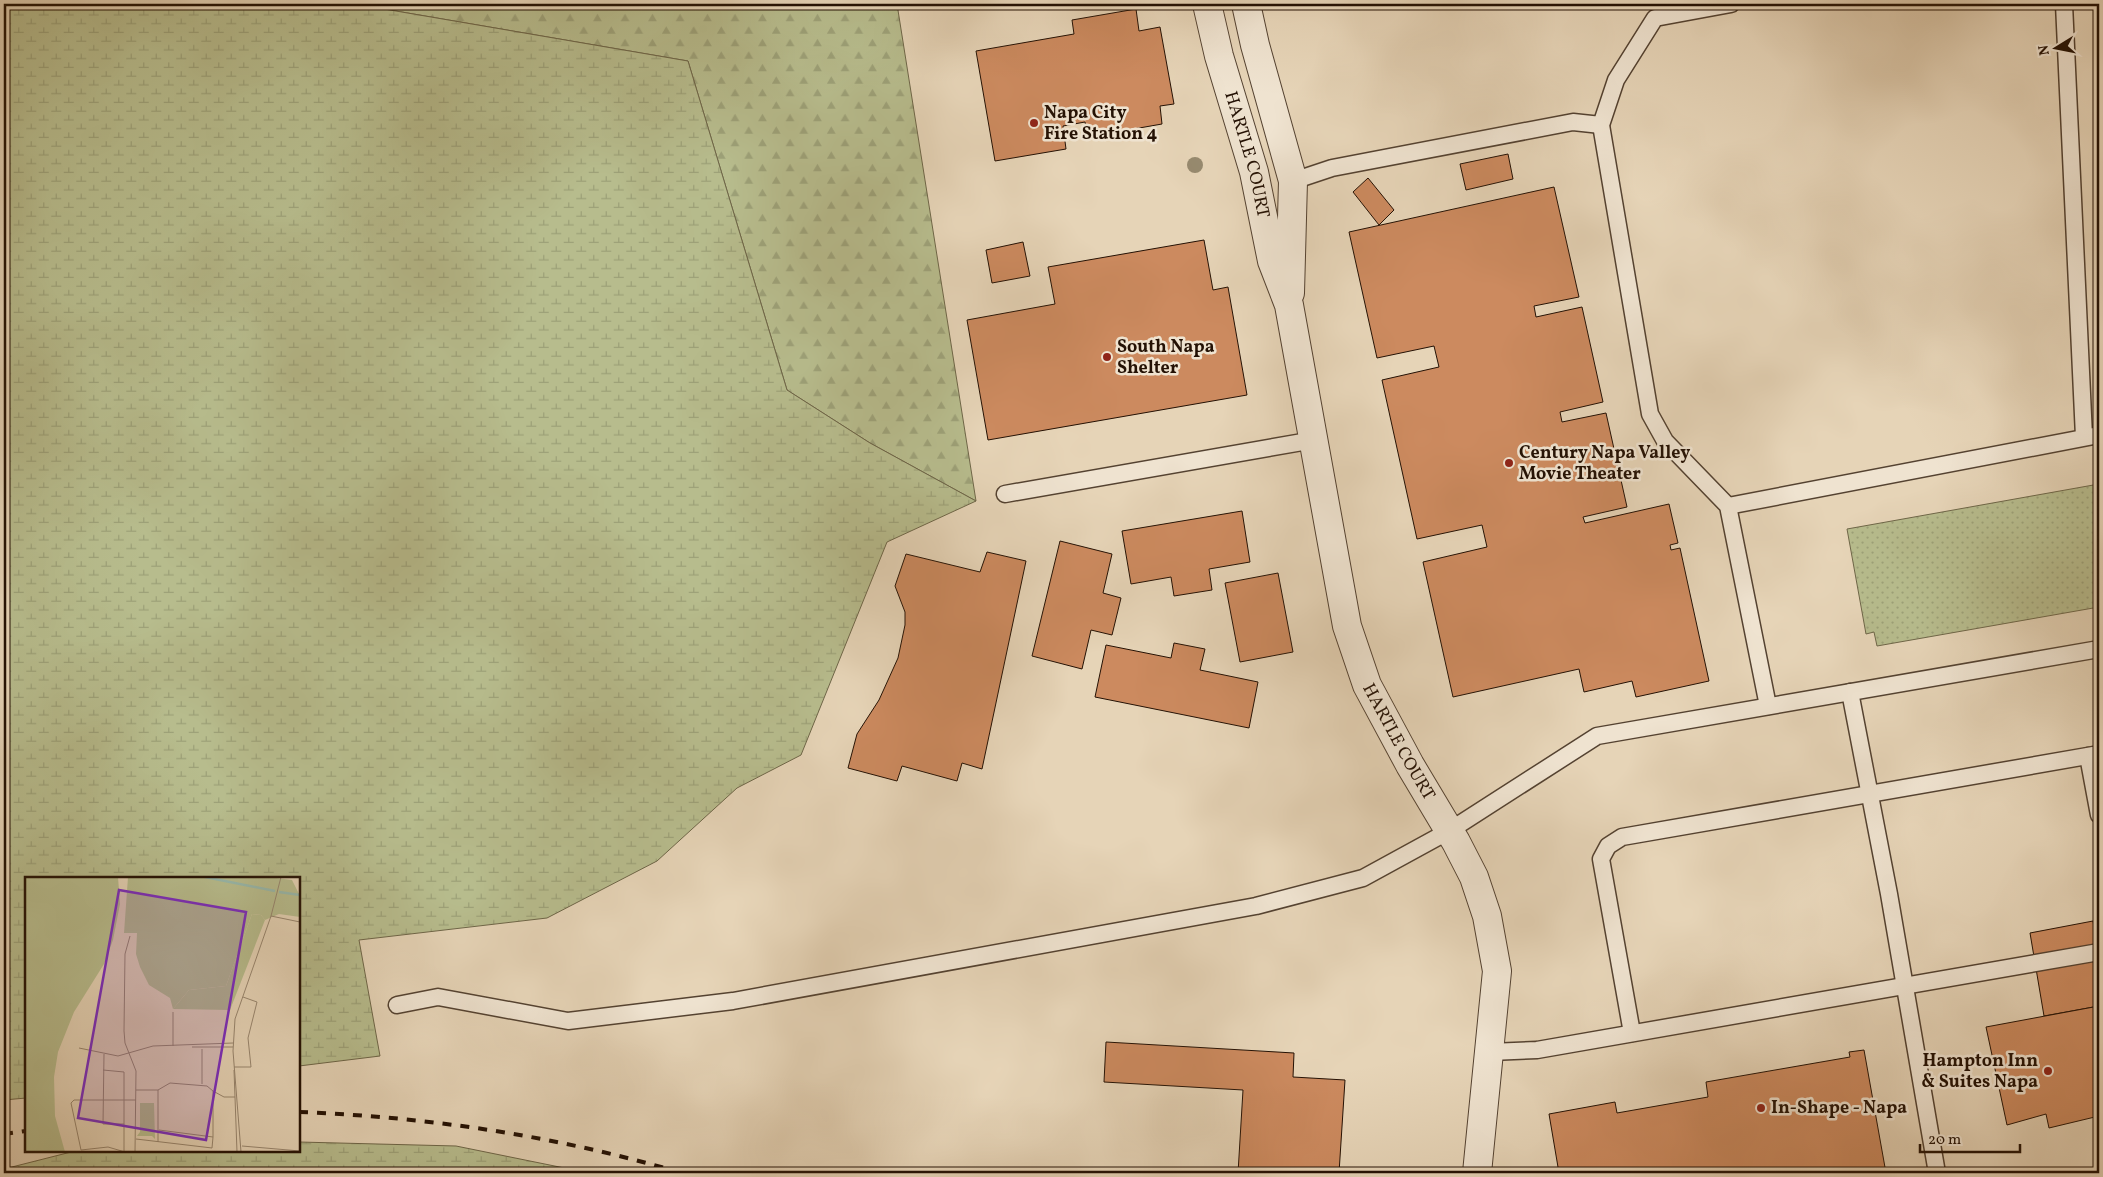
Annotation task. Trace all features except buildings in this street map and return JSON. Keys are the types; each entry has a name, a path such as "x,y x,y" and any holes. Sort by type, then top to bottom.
{"street":[{"name":"HARTLE COURT","path":"1207,4 1219,56 1254,172 1272,261 1289,305 1347,626 1367,685 1474,877 1487,916 1497,971 1477,1173"},
{"name":"HARTLE COURT","path":"1246,4 1255,45 1294,181 1289,305"}],"lane":[{"path":"1731,4 1659,11 1616,80 1601,124 1650,414 1665,441 1728,506 1768,706"},
{"path":"1728,506 2092,436 2064,4"},
{"path":"1294,181 1332,168 1573,122 1601,124"},
{"path":"1005,494 1314,440"},
{"path":"397,1005 438,997 568,1021 733,1001 1256,906 1363,878 1449,831 1597,736 2099,649"},
{"path":"1850,692 1870,795 1936,1173"},
{"path":"1632,1033 1602,859 1608,846 1622,837 2094,755 2099,815"},
{"path":"1490,1052 1537,1050 2099,952"}],"green space":[{"path":"4,4 355,4 688,61 787,390 870,443 976,501 887,542 801,755 737,788 657,861 547,918 359,940 380,1056 300,1066 300,877 25,877 25,1098 4,1100"},
{"path":"355,4 897,4 976,501 870,443 787,390 688,61"},
{"path":"2099,484 2099,607 1877,646 1874,632 1866,634 1847,529"},
{"path":"300,1142 456,1146 589,1173 4,1173 4,1169 71,1152 300,1152"}],"railway":[{"path":"300,1112 396,1118 492,1130 588,1149 682,1173"},
{"path":"4,1134 25,1131"}],"place":[{"name":"Napa City Fire Station 4","path":"1034,123"},
{"name":"South Napa Shelter","path":"1107,357"},
{"name":"Century Napa Valley Movie Theater","path":"1509,463"},
{"name":"Hampton Inn & Suites Napa","path":"2048,1071"},
{"name":"In-Shape - Napa","path":"1761,1108"}]}
